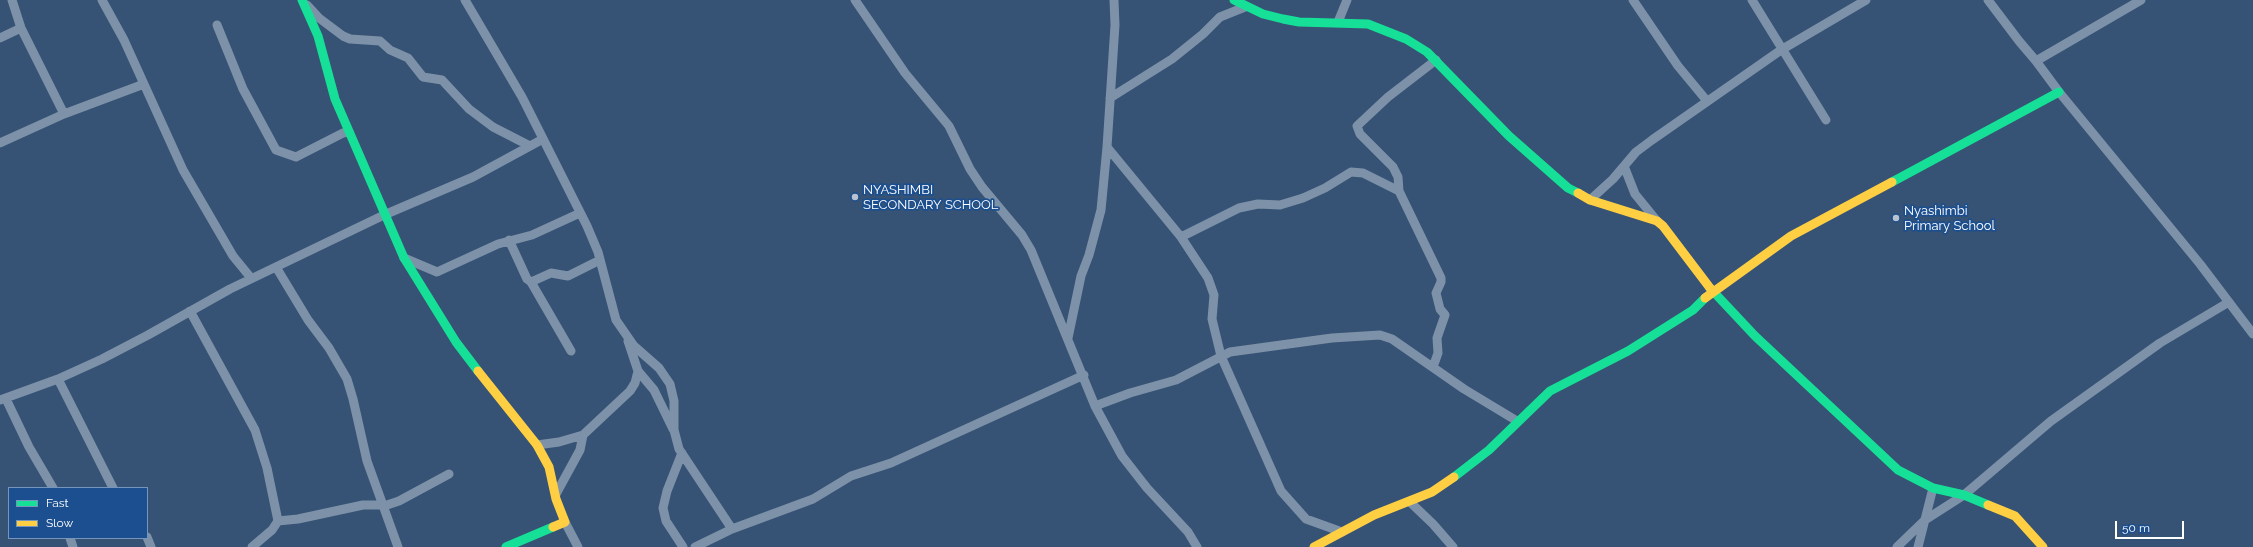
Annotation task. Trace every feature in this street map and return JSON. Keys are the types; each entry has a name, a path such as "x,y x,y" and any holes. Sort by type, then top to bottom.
{"street":[{"path":"12,0 21,28 64,114"},
{"path":"102,0 144,84 183,170 233,256 252,278"},
{"path":"302,0 318,36 335,99 384,215 404,258 456,342 498,398 537,445 547,461 556,499 565,522 578,547"},
{"path":"302,0 319,18 344,36 350,39 380,41 390,50 408,58 423,77 442,80 469,109 493,127 530,146"},
{"path":"465,0 522,97 580,213 594,242 600,260 612,310 626,336 638,371 654,390 674,430"},
{"path":"855,0 905,73 949,126 970,169 982,187 1025,240 1031,250 1096,406 1132,471 1188,532 1197,547"},
{"path":"1068,338 1081,276 1097,230 1108,147 1115,25 1114,0"},
{"path":"1234,0 1245,7 1263,14 1299,22 1368,24 1406,39 1436,60 1459,87 1490,115 1530,156 1568,188 1590,200 1657,221"},
{"path":"1633,0 1678,66 1707,101"},
{"path":"1752,0 1781,50 1826,120"},
{"path":"1590,200 1613,179 1636,152 1781,50 1866,0"},
{"path":"1988,0 2018,42 2036,61 2059,92 2229,302 2253,334"},
{"path":"2036,61 2141,0"},
{"path":"1338,22 1342,3"},
{"path":"1110,98 1172,59 1203,34 1220,17 1245,7"},
{"path":"217,25 243,89 276,150 296,157 336,136 349,132"},
{"path":"0,38 21,28"},
{"path":"1433,367 1438,353 1436,338 1445,316 1440,309 1436,293 1441,282 1440,278 1399,191 1398,177 1393,166 1360,134 1357,126 1388,97 1436,60"},
{"path":"0,143 64,114 144,84"},
{"path":"1314,547 1398,504 1410,502 1432,492 1468,468 1550,391 1628,351 1692,310 1712,291 1791,236 2059,92"},
{"path":"52,487 3,400 58,379 143,338 252,278 384,215 473,177 543,139"},
{"path":"1108,147 1181,237 1208,278 1213,291 1214,298 1212,319 1221,356 1281,491 1306,519 1342,532"},
{"path":"1624,166 1635,194 1657,221 1663,226 1712,291 1755,336 1880,455 1898,470 1933,488 1964,495 2015,516 2043,547"},
{"path":"1181,237 1239,208 1258,204 1280,205 1303,198 1325,188 1351,172 1362,173 1399,191"},
{"path":"404,258 437,272 509,240 532,235 580,213"},
{"path":"509,240 528,279 571,351"},
{"path":"531,282 551,273 568,276 600,260"},
{"path":"276,267 308,320 329,348 347,379 367,461 398,547"},
{"path":"1897,547 1925,520 1964,495 2051,421 2160,343 2229,302"},
{"path":"190,311 255,430 267,468 278,521 272,530 252,547"},
{"path":"1096,406 1130,392 1176,380 1221,356 1244,349 1332,338 1380,335 1392,339 1517,422"},
{"path":"626,336 634,346 659,368 670,384 674,401 675,439 682,453 732,529"},
{"path":"537,445 559,442 583,435 630,391 635,382 638,371"},
{"path":"695,547 732,529 813,499 851,476 891,463 1084,375"},
{"path":"58,379 112,487"},
{"path":"556,494 580,450 583,435"},
{"path":"682,453 667,491 663,508 666,521 683,547"},
{"path":"278,521 298,520 363,505 384,506 399,501 449,474"},
{"path":"1918,547 1933,488"},
{"path":"1410,502 1428,518 1453,547"},
{"path":"506,547 565,522"}],"traffic: fast":[{"path":"302,0 318,36 335,99 404,258 456,342 478,371"},
{"path":"1234,0 1263,14 1283,19 1299,22 1368,24 1406,39 1427,52 1509,136 1568,188 1578,193"},
{"path":"1892,182 2059,92"},
{"path":"1710,288 1755,336 1898,470 1933,488 1964,495 1988,505"},
{"path":"1454,477 1489,450 1550,391 1628,351 1693,310 1705,298"},
{"path":"506,547 553,527"}],"traffic: slow":[{"path":"1705,298 1791,236 1892,182"},
{"path":"1578,193 1590,200 1657,221 1663,226 1710,288"},
{"path":"478,371 537,445 549,467 556,499 565,522 553,527"},
{"path":"1314,547 1374,515 1432,492 1454,477"},
{"path":"1988,505 2015,516 2043,547"}],"place":[{"name":"NYASHIMBI SECONDARY SCHOOL","path":"855,197"},
{"name":"Nyashimbi Primary School","path":"1896,218"}]}
